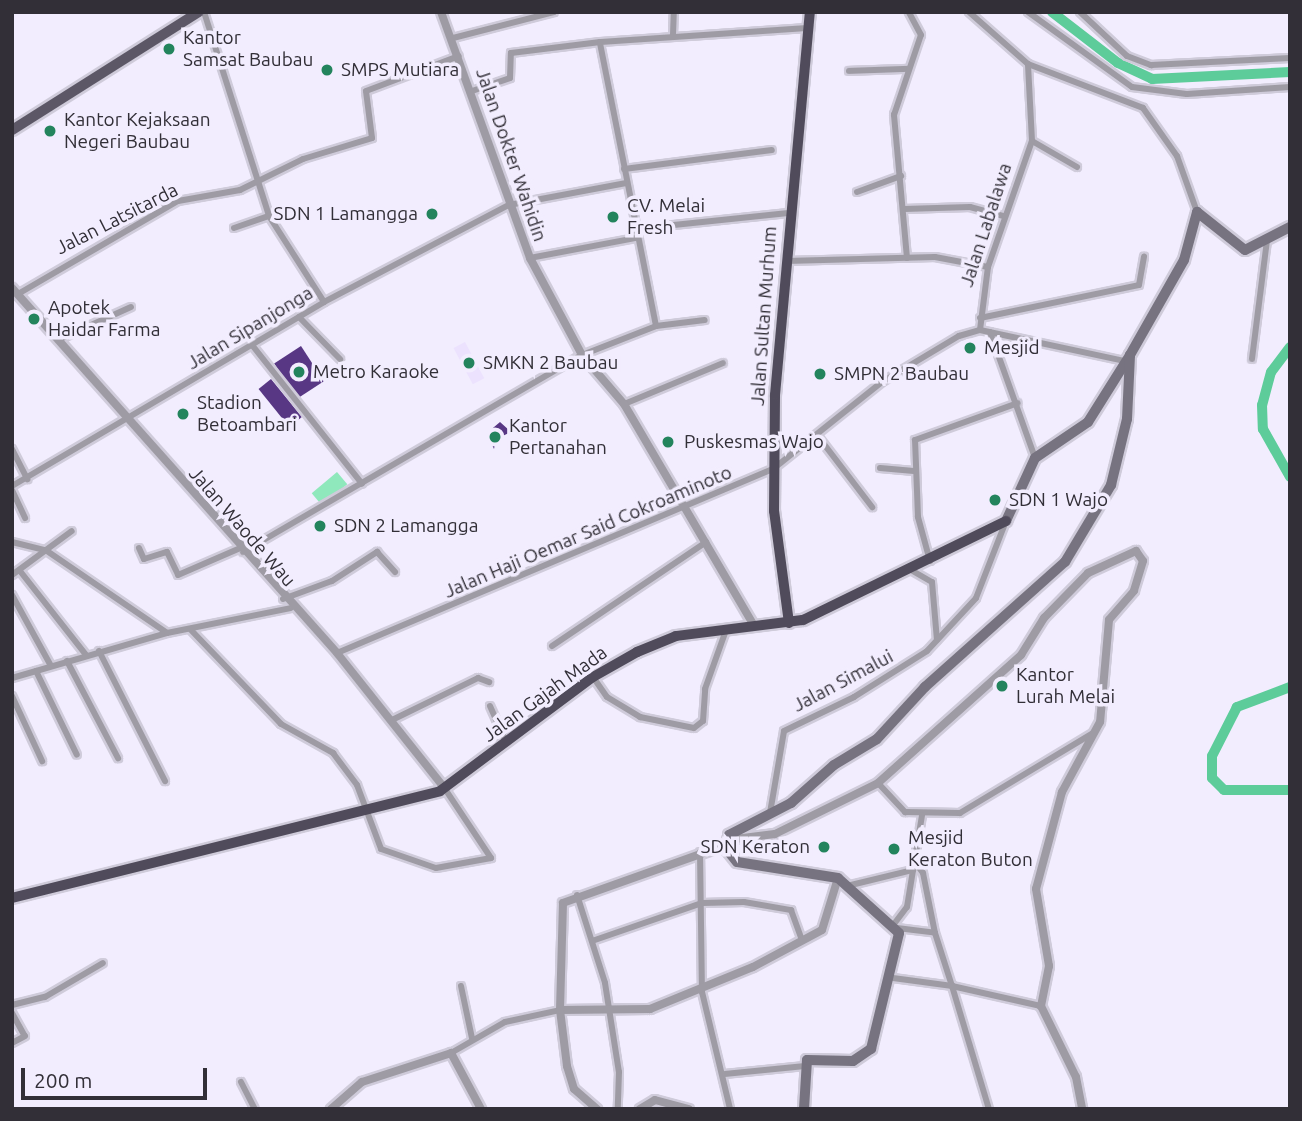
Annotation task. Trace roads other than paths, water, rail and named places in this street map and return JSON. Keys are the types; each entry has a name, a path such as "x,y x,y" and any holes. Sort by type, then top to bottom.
{"highway":[{"name":"Jalan Sultan Murhum","path":"789,623 773,470 784,261 810,12"},
{"name":"Jalan Gajah Mada","path":"12,898 367,814 446,789 593,677 660,641 727,629 789,623 911,570 1006,522"}],"main road":[{"path":"12,130 190,12"},
{"path":"12,125 202,12"},
{"path":"1006,522 1035,458 1088,422 1128,360 1184,260 1197,212 1240,248 1267,241 1290,228"},
{"path":"804,1109 805,1066 814,1058 865,1057 893,978 895,926 852,886 838,878 737,862 727,842 737,827 770,813 877,739 919,693 1065,562 1111,485 1127,419 1128,360"}],"street":[{"path":"202,12 269,216 324,302"},
{"name":"Jalan Dokter Wahidin","path":"441,12 453,38 509,205 530,258 582,355 624,404 754,626"},
{"path":"453,38 554,12"},
{"path":"673,35 674,12"},
{"path":"907,258 894,115 907,69 921,35 909,12"},
{"path":"969,12 1028,64 1143,108 1177,156 1197,212"},
{"path":"1028,12 1132,87 1187,94 1290,87"},
{"path":"1080,12 1127,56 1151,65 1290,58"},
{"path":"471,91 509,79 509,54 600,41 808,28"},
{"path":"600,41 636,238 656,326"},
{"name":"Jalan Latsitarda","path":"15,295 178,201 257,184 303,159 372,138 366,92 459,56"},
{"name":"Jalan Labalawa","path":"981,330 980,318 988,267 1032,141 1028,64"},
{"path":"849,71 907,69"},
{"path":"1032,141 1077,167"},
{"path":"624,169 772,150"},
{"path":"857,191 901,176"},
{"name":"Jalan Sipanjonga","path":"12,488 324,302 509,205 626,183"},
{"path":"904,209 970,207 1004,216"},
{"path":"664,226 788,213"},
{"path":"234,228 269,216"},
{"path":"530,258 636,238"},
{"path":"1252,359 1267,241"},
{"path":"980,318 1139,285 1144,256"},
{"path":"784,261 907,258 988,267"},
{"name":"Jalan Waode Wau","path":"15,295 129,420 291,608 337,653 446,789"},
{"path":"58,340 131,307"},
{"path":"299,317 340,359"},
{"path":"139,548 144,559 167,552 178,576 242,550 362,484 582,355 656,326 705,320"},
{"path":"981,330 1128,360"},
{"name":"Jalan Haji Oemar Said Cokroaminoto","path":"337,653 686,509 773,470 937,346 981,330"},
{"path":"990,332 1018,404 1035,458"},
{"path":"252,345 362,484"},
{"path":"624,404 723,363"},
{"path":"930,561 914,471 918,437 1018,404"},
{"path":"817,436 872,507"},
{"path":"12,449 27,479"},
{"path":"880,468 914,471"},
{"path":"12,488 25,518"},
{"name":"Jalan Simalui","path":"770,813 784,731 854,698 937,640 976,598 1006,522"},
{"path":"12,575 72,531"},
{"path":"552,646 706,541"},
{"path":"12,542 47,551 167,633"},
{"path":"597,1109 572,1086 560,1010 562,906 577,895 727,842 775,834 878,783 1021,655 1044,618 1088,573 1136,551 1143,561 1134,592 1111,612 1097,731 1062,792 1037,887 1049,966 1041,1006 1076,1077 1082,1109"},
{"path":"283,599 332,581 377,552 396,572"},
{"path":"911,570 932,582 937,640"},
{"path":"20,571 87,656"},
{"path":"12,595 51,666"},
{"path":"12,678 167,633 291,608"},
{"path":"593,677 607,697 640,717 694,728 705,714 705,689 727,629"},
{"path":"191,630 281,724 327,747 360,792 382,849 417,866 459,868 491,858 446,789"},
{"path":"99,651 165,781"},
{"path":"67,661 118,758"},
{"path":"36,671 77,755"},
{"path":"392,720 478,678 489,682"},
{"path":"12,696 42,761"},
{"path":"490,706 506,742"},
{"path":"878,783 898,807 922,815 960,813 1097,731"},
{"path":"922,815 907,906 895,926 935,933"},
{"path":"700,852 702,992 725,1074 730,1109"},
{"path":"914,861 923,873 935,933 989,1109"},
{"path":"852,886 913,870"},
{"path":"331,1109 362,1082 451,1053 472,1038 517,1017 560,1010 650,1009 702,992 802,941 825,926 838,878"},
{"path":"577,895 592,941 608,1011 619,1072 618,1109"},
{"path":"592,941 702,903 789,909 802,941"},
{"path":"12,1005 46,997 103,963"},
{"path":"893,978 952,986 1041,1006"},
{"path":"461,986 472,1038"},
{"path":"12,1013 24,1036 12,1043"},
{"path":"451,1053 479,1108"},
{"path":"725,1074 805,1066"},
{"path":"241,1082 255,1109"},
{"path":"640,1109 655,1100 689,1109"}],"waterway":[{"path":"1052,12 1118,63 1152,79 1290,72"},
{"path":"1290,347 1271,372 1262,405 1263,429 1290,477"},
{"path":"1290,687 1237,707 1212,756 1212,778 1224,790 1290,790"}],"place":[{"name":"Kantor Samsat Baubau","path":"169,49"},
{"name":"SMPS Mutiara","path":"327,70"},
{"name":"Kantor Kejaksaan Negeri Baubau","path":"50,131"},
{"name":"SDN 1 Lamangga","path":"432,214"},
{"name":"CV. Melai Fresh","path":"613,217"},
{"name":"Apotek Haidar Farma","path":"34,319"},
{"name":"Mesjid","path":"970,348"},
{"name":"SMKN 2 Baubau","path":"469,363"},
{"name":"Metro Karaoke","path":"299,372"},
{"name":"SMPN 2 Baubau","path":"820,374"},
{"name":"Stadion Betoambari","path":"183,414"},
{"name":"Kantor Pertanahan","path":"495,437"},
{"name":"Puskesmas Wajo","path":"668,442"},
{"name":"SDN 1 Wajo","path":"995,500"},
{"name":"SDN 2 Lamangga","path":"320,526"},
{"name":"Kantor Lurah Melai","path":"1002,686"},
{"name":"SDN Keraton","path":"824,847"},
{"name":"Mesjid Keraton Buton","path":"894,849"}]}
